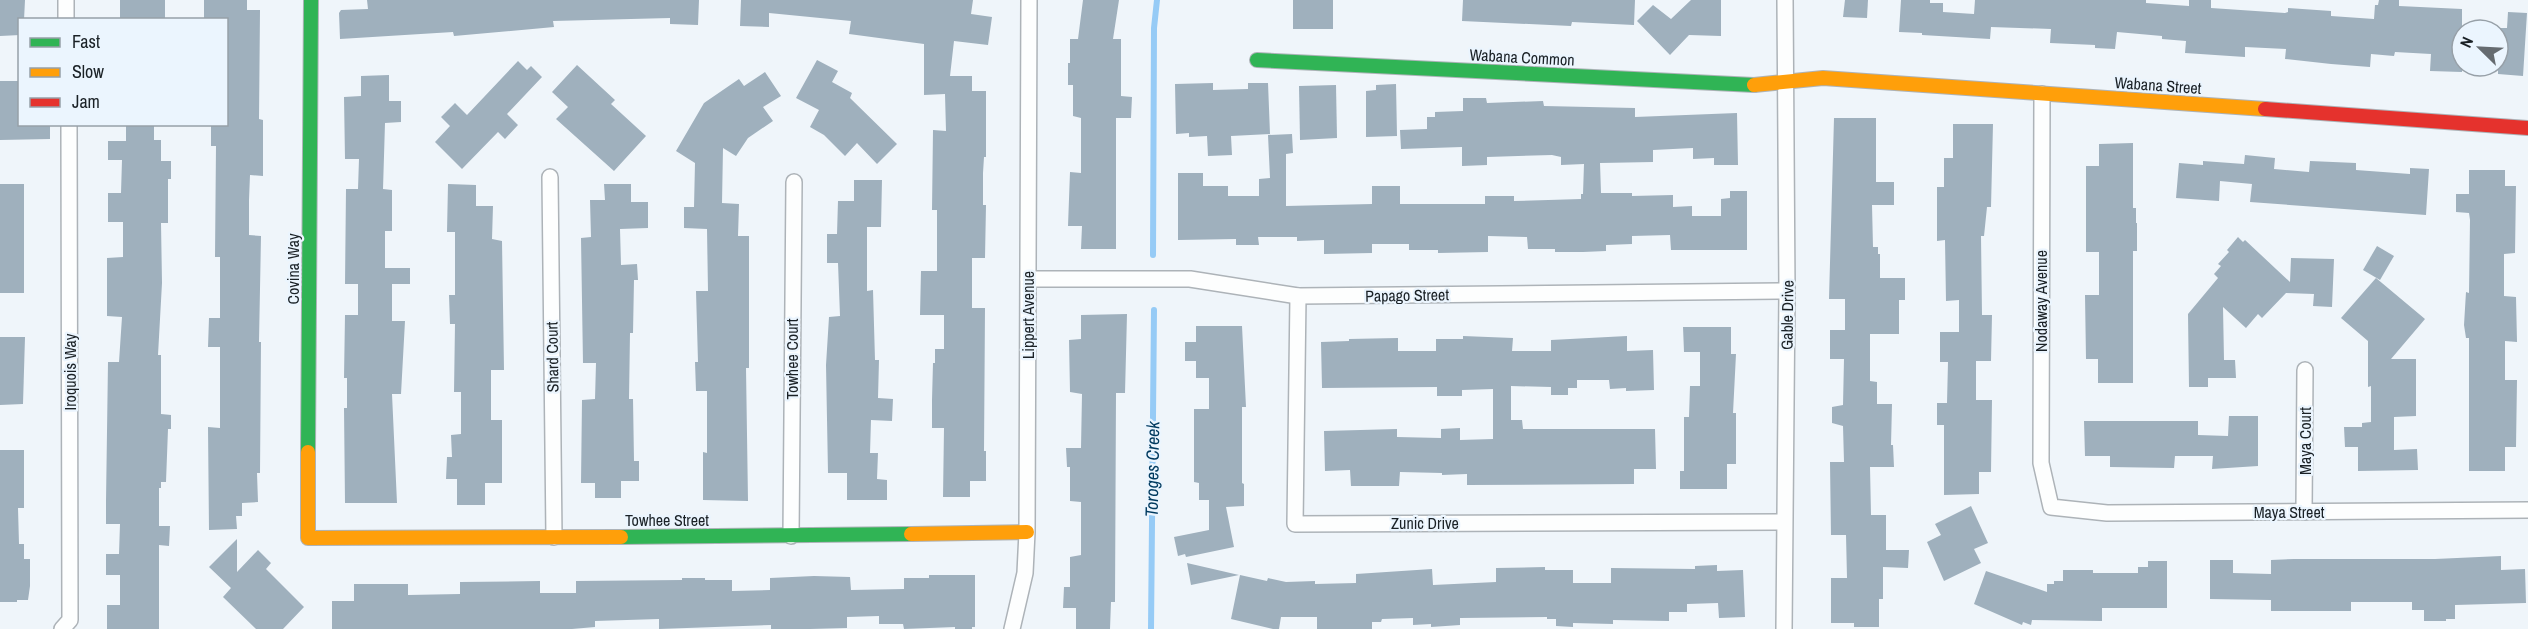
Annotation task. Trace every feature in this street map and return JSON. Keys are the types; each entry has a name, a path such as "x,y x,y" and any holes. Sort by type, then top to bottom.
{"street":[{"path":"66,0 66,18"},
{"name":"Covina Way","path":"308,538 311,0"},
{"name":"Lippert Avenue","path":"1012,629 1025,573 1027,532 1029,0"},
{"name":"Gable Drive","path":"1784,629 1787,291 1785,0"},
{"name":"Wabana Common","path":"1257,60 1752,85 1785,83"},
{"name":"Wabana Street","path":"1785,83 1823,78 2528,128"},
{"name":"Nodaway Avenue","path":"2042,94 2041,463 2051,507"},
{"name":"Iroquois Way","path":"66,624 69,126"},
{"name":"Shard Court","path":"550,177 554,537"},
{"name":"Towhee Court","path":"791,536 794,182"},
{"name":"Papago Street","path":"1028,279 1190,279 1298,296 1787,291"},
{"name":"Zunic Drive","path":"1298,296 1295,524 1784,522"},
{"name":"Maya Court","path":"2304,512 2305,370"},
{"name":"Maya Street","path":"2051,507 2107,513 2528,510"},
{"name":"Towhee Street","path":"308,538 791,536 1027,532"}],"building":[{"path":"0,0 25,0 24,18 18,18 18,35 0,36"},
{"path":"120,0 165,0 165,18 120,18"},
{"path":"204,0 247,0 247,10 260,10 259,119 263,120 263,176 250,175 249,235 261,236 260,473 257,473 258,502 242,503 242,516 236,516 237,529 209,530 208,427 220,428 220,347 208,347 209,318 220,318 220,257 215,257 216,146 211,146 211,126 228,126 228,18 204,18"},
{"path":"367,0 699,0 698,25 670,24 670,18 553,21 554,27 454,36 453,32 340,39 339,13 341,10 368,9"},
{"path":"741,0 973,0 971,14 992,17 988,45 954,41 950,76 972,76 972,91 986,91 986,157 984,157 983,173 983,205 986,205 985,258 972,258 972,308 985,308 984,451 986,451 986,481 970,481 970,497 943,497 944,428 932,428 932,400 935,349 944,349 944,315 920,315 921,271 937,271 937,210 932,210 933,130 946,131 945,94 924,95 924,44 849,34 851,21 769,13 769,27 740,26"},
{"path":"1083,0 1119,0 1113,39 1121,39 1121,96 1132,97 1131,118 1116,118 1116,249 1081,249 1082,226 1068,226 1070,172 1081,173 1081,118 1073,116 1073,85 1068,85 1068,63 1070,63 1070,39 1078,39"},
{"path":"1293,0 1333,0 1333,29 1293,29"},
{"path":"1463,0 1635,0 1634,25 1572,22 1571,26 1462,21"},
{"path":"1691,0 1721,0 1721,36 1689,35 1670,55 1637,21 1653,5 1671,19"},
{"path":"1845,0 1868,0 1867,18 1843,17"},
{"path":"1901,0 1930,0 1930,3 1943,3 1943,12 1974,14 1975,0 2146,0 2146,3 2189,6 2189,0 2211,0 2211,8 2285,13 2288,12 2288,8 2331,11 2331,16 2374,19 2375,5 2378,5 2379,0 2399,0 2399,6 2462,9 2462,18 2450,18 2450,72 2430,71 2431,54 2395,52 2394,56 2371,54 2370,67 2285,59 2286,49 2245,47 2245,57 2185,53 2186,41 2162,39 2162,36 2117,32 2115,49 2095,48 2095,45 2050,43 2051,29 1991,27 1990,39 1899,32"},
{"path":"2508,12 2527,13 2523,76 2510,75 2510,18 2508,18"},
{"path":"817,60 838,71 832,82 852,93 850,98 897,144 877,164 857,143 845,156 824,135 810,127 819,110 796,98"},
{"path":"518,61 527,70 531,66 542,77 507,114 518,125 505,139 498,132 462,169 435,142 450,126 441,117 455,103 467,115"},
{"path":"577,65 615,100 611,104 646,136 614,171 556,119 568,107 552,92"},
{"path":"765,72 781,96 763,107 773,121 748,138 736,156 723,148 722,203 739,204 738,236 749,236 749,368 746,368 748,501 703,500 703,452 707,453 707,391 696,391 695,362 698,362 696,291 708,291 707,229 684,228 684,207 694,207 695,163 676,151 704,103 739,79 744,86"},
{"path":"389,75 389,101 401,101 401,122 385,123 383,189 392,190 392,231 385,231 385,268 410,268 410,284 392,284 392,321 405,321 401,394 392,394 397,503 345,503 344,408 347,408 347,378 344,378 345,315 358,315 358,284 345,284 346,189 358,189 359,159 345,159 344,97 361,96 361,76"},
{"path":"0,81 18,81 18,126 50,126 50,139 0,140"},
{"path":"1213,83 1213,90 1248,89 1248,83 1268,83 1270,134 1231,136 1232,155 1208,156 1207,136 1189,137 1189,133 1176,134 1175,84"},
{"path":"1396,84 1397,136 1366,137 1366,91 1376,90 1376,85"},
{"path":"1336,85 1337,138 1300,140 1299,86"},
{"path":"1463,98 1486,98 1487,103 1543,101 1544,106 1635,108 1635,117 1737,113 1738,165 1714,165 1714,158 1693,159 1693,148 1653,150 1653,162 1600,163 1601,193 1632,193 1632,196 1673,195 1673,207 1692,206 1692,216 1721,216 1721,199 1730,198 1730,191 1747,191 1747,250 1671,250 1670,235 1632,236 1632,244 1606,245 1606,251 1583,252 1528,249 1527,237 1488,236 1488,252 1438,253 1438,250 1409,250 1409,244 1372,244 1372,253 1324,254 1324,240 1297,241 1297,237 1258,237 1259,245 1236,245 1236,239 1178,240 1178,173 1203,173 1203,186 1228,186 1228,196 1259,196 1259,179 1270,178 1268,135 1292,134 1293,153 1286,154 1286,206 1372,204 1372,186 1400,186 1400,204 1485,204 1485,196 1514,196 1514,201 1581,199 1584,164 1561,165 1561,157 1552,155 1487,157 1487,165 1462,166 1462,147 1401,149 1400,130 1427,129 1427,117 1435,117 1435,112 1463,111"},
{"path":"1834,118 1876,118 1876,182 1894,182 1894,205 1872,205 1873,247 1878,247 1878,254 1880,254 1880,278 1905,278 1905,300 1899,300 1899,334 1870,334 1870,381 1877,382 1877,404 1892,404 1891,445 1893,445 1894,467 1870,467 1871,515 1886,515 1886,550 1909,550 1908,568 1883,567 1883,599 1879,599 1879,627 1854,627 1854,623 1831,623 1831,578 1847,578 1846,535 1831,535 1830,462 1844,462 1843,426 1832,423 1832,407 1843,405 1844,359 1830,359 1830,330 1845,330 1845,299 1829,299"},
{"path":"1953,124 1993,124 1991,207 1987,207 1984,236 1981,236 1982,315 1992,315 1991,361 1976,361 1976,400 1992,400 1991,472 1979,472 1979,494 1944,495 1944,425 1937,425 1937,403 1947,403 1948,362 1940,362 1940,332 1959,332 1959,300 1946,301 1945,240 1937,241 1937,187 1944,187 1944,158 1953,158"},
{"path":"126,126 154,126 154,140 161,140 161,161 171,161 171,179 168,179 168,223 161,223 162,283 158,355 161,355 161,414 171,415 171,429 168,429 166,482 161,482 161,488 159,488 159,526 170,526 169,546 159,545 159,629 107,629 107,605 120,605 120,575 106,575 106,554 119,554 120,524 106,524 106,501 108,362 119,362 122,317 107,316 107,258 123,257 123,222 108,222 108,193 121,193 122,160 108,160 108,141 126,141"},
{"path":"2133,143 2133,208 2136,208 2137,251 2133,251 2133,383 2098,383 2098,359 2086,359 2085,295 2099,295 2099,252 2086,252 2086,166 2099,166 2099,144"},
{"path":"2245,155 2275,158 2274,169 2309,172 2310,161 2356,163 2356,170 2410,174 2410,168 2429,169 2426,215 2250,202 2252,184 2220,181 2219,201 2176,198 2179,163 2203,165 2203,161 2244,164"},
{"path":"2469,170 2505,170 2505,186 2516,186 2515,253 2504,254 2504,296 2516,297 2517,342 2505,341 2505,380 2517,380 2516,447 2505,447 2505,471 2469,471 2469,338 2466,338 2464,325 2466,292 2469,293 2470,220 2469,213 2456,212 2456,194 2469,194"},
{"path":"854,180 882,180 881,227 867,227 867,291 873,290 875,360 879,360 878,398 893,399 892,421 871,420 870,453 878,453 877,479 887,480 887,500 847,500 847,473 828,473 826,365 829,317 840,316 838,263 827,263 827,234 837,234 838,201 854,201"},
{"path":"0,184 24,184 24,293 0,293"},
{"path":"448,184 476,185 476,206 493,206 492,239 502,241 504,370 491,370 491,420 502,420 502,483 485,483 485,505 457,505 457,479 446,479 447,457 452,457 451,435 461,434 461,392 454,392 455,324 450,324 449,295 455,295 455,232 447,232"},
{"path":"604,184 631,184 631,202 648,202 648,228 620,229 621,265 637,264 638,280 634,280 633,333 630,333 629,399 633,399 634,461 639,461 639,481 621,481 621,498 595,498 595,483 581,483 582,400 595,399 596,363 583,363 581,238 591,237 590,200 605,200"},
{"path":"2238,237 2243,242 2245,240 2290,282 2291,258 2334,259 2332,307 2313,306 2314,294 2286,293 2262,318 2258,314 2246,328 2223,307 2224,360 2235,360 2236,378 2208,378 2208,387 2189,387 2188,314 2218,278 2214,274 2221,266 2218,264"},
{"path":"2377,246 2394,256 2380,280 2363,270"},
{"path":"2376,278 2425,319 2391,359 2416,359 2416,416 2394,417 2394,450 2417,449 2418,470 2358,471 2358,447 2345,447 2344,427 2362,427 2362,423 2371,422 2371,386 2368,387 2368,341 2341,318"},
{"path":"1127,314 1125,393 1116,393 1115,602 1111,602 1110,629 1076,629 1076,608 1063,608 1064,587 1070,587 1070,557 1081,555 1081,502 1070,501 1070,467 1067,467 1066,448 1081,448 1082,394 1070,392 1069,340 1081,339 1081,315"},
{"path":"1196,326 1242,326 1246,407 1242,407 1244,506 1226,507 1234,547 1186,557 1185,554 1178,556 1174,537 1209,530 1209,500 1199,500 1199,483 1194,482 1194,409 1209,409 1209,378 1196,378 1196,361 1185,361 1185,342 1196,342"},
{"path":"1683,327 1731,327 1731,354 1736,354 1733,413 1736,413 1736,464 1727,464 1727,489 1680,489 1680,471 1684,471 1684,417 1689,417 1690,386 1700,386 1700,352 1684,352"},
{"path":"1463,336 1513,338 1512,351 1551,351 1551,340 1627,336 1627,351 1653,350 1654,390 1610,389 1609,380 1577,380 1577,388 1568,388 1568,395 1551,395 1551,387 1511,386 1511,420 1522,420 1523,429 1655,429 1656,469 1634,469 1634,484 1467,485 1467,474 1400,472 1399,486 1351,486 1350,470 1325,471 1324,431 1397,429 1397,437 1441,438 1441,429 1460,428 1460,440 1493,439 1493,389 1462,390 1462,396 1437,396 1437,387 1322,388 1321,342 1398,338 1398,351 1436,351 1436,339 1463,339"},
{"path":"0,337 25,337 23,404 0,405"},
{"path":"2229,416 2258,416 2258,466 2212,469 2213,456 2175,456 2174,468 2110,467 2110,456 2085,456 2084,421 2198,421 2198,435 2228,436"},
{"path":"0,450 24,450 24,508 18,508 19,544 24,544 24,559 30,559 30,586 28,600 17,600 17,602 0,602"},
{"path":"1971,506 1988,543 1974,549 1981,563 1944,581 1927,542 1941,535 1935,524"},
{"path":"237,539 237,572 258,550 271,563 266,569 304,607 283,629 256,629 223,597 231,588 209,567"},
{"path":"2501,556 2501,570 2525,569 2526,603 2455,605 2455,619 2446,619 2446,621 2424,621 2424,610 2412,610 2412,602 2351,602 2351,611 2271,611 2271,600 2210,599 2210,560 2233,560 2233,573 2271,574 2271,560 2435,559"},
{"path":"2148,561 2167,561 2167,608 2102,608 2102,621 2032,620 2031,625 2023,622 2022,625 1974,604 1986,571 2047,592 2047,584 2063,581 2063,570 2138,573 2138,567 2148,567"},
{"path":"1187,563 1239,575 1191,585"},
{"path":"1717,565 1717,571 1743,570 1745,617 1719,618 1718,603 1687,604 1687,612 1669,612 1669,621 1613,620 1613,624 1573,623 1573,627 1556,626 1556,619 1547,619 1547,617 1460,618 1460,625 1431,627 1431,624 1413,625 1413,618 1382,619 1381,622 1372,622 1372,629 1317,629 1317,617 1281,617 1279,629 1231,619 1240,575 1267,581 1268,578 1286,582 1315,581 1315,584 1356,583 1356,574 1432,569 1433,585 1496,582 1496,568 1545,567 1545,570 1573,570 1573,583 1611,583 1611,568 1695,569 1695,566"},
{"path":"929,575 975,575 975,627 972,629 955,629 955,627 904,629 903,624 879,624 879,616 847,617 847,628 810,629 771,629 771,625 659,629 659,619 595,621 595,627 572,629 332,629 332,601 354,601 354,584 408,584 408,595 460,594 460,582 540,581 540,593 576,593 576,581 705,578 705,580 732,580 732,591 770,590 770,578 814,576 850,577 851,590 904,589 904,578 929,578"}],"waterway":[{"name":"Toroges Creek","path":"1153,255 1154,28 1157,0"},
{"name":"Toroges Creek","path":"1151,629 1154,310"}],"traffic: fast":[{"path":"308,452 311,0"},
{"path":"1257,60 1754,85"},
{"path":"621,537 911,534"}],"traffic: slow":[{"path":"1754,85 1823,78 2265,109"},
{"path":"308,452 308,538 621,537"},
{"path":"911,534 1027,532"}],"traffic: jam":[{"path":"2265,109 2528,128"}]}
